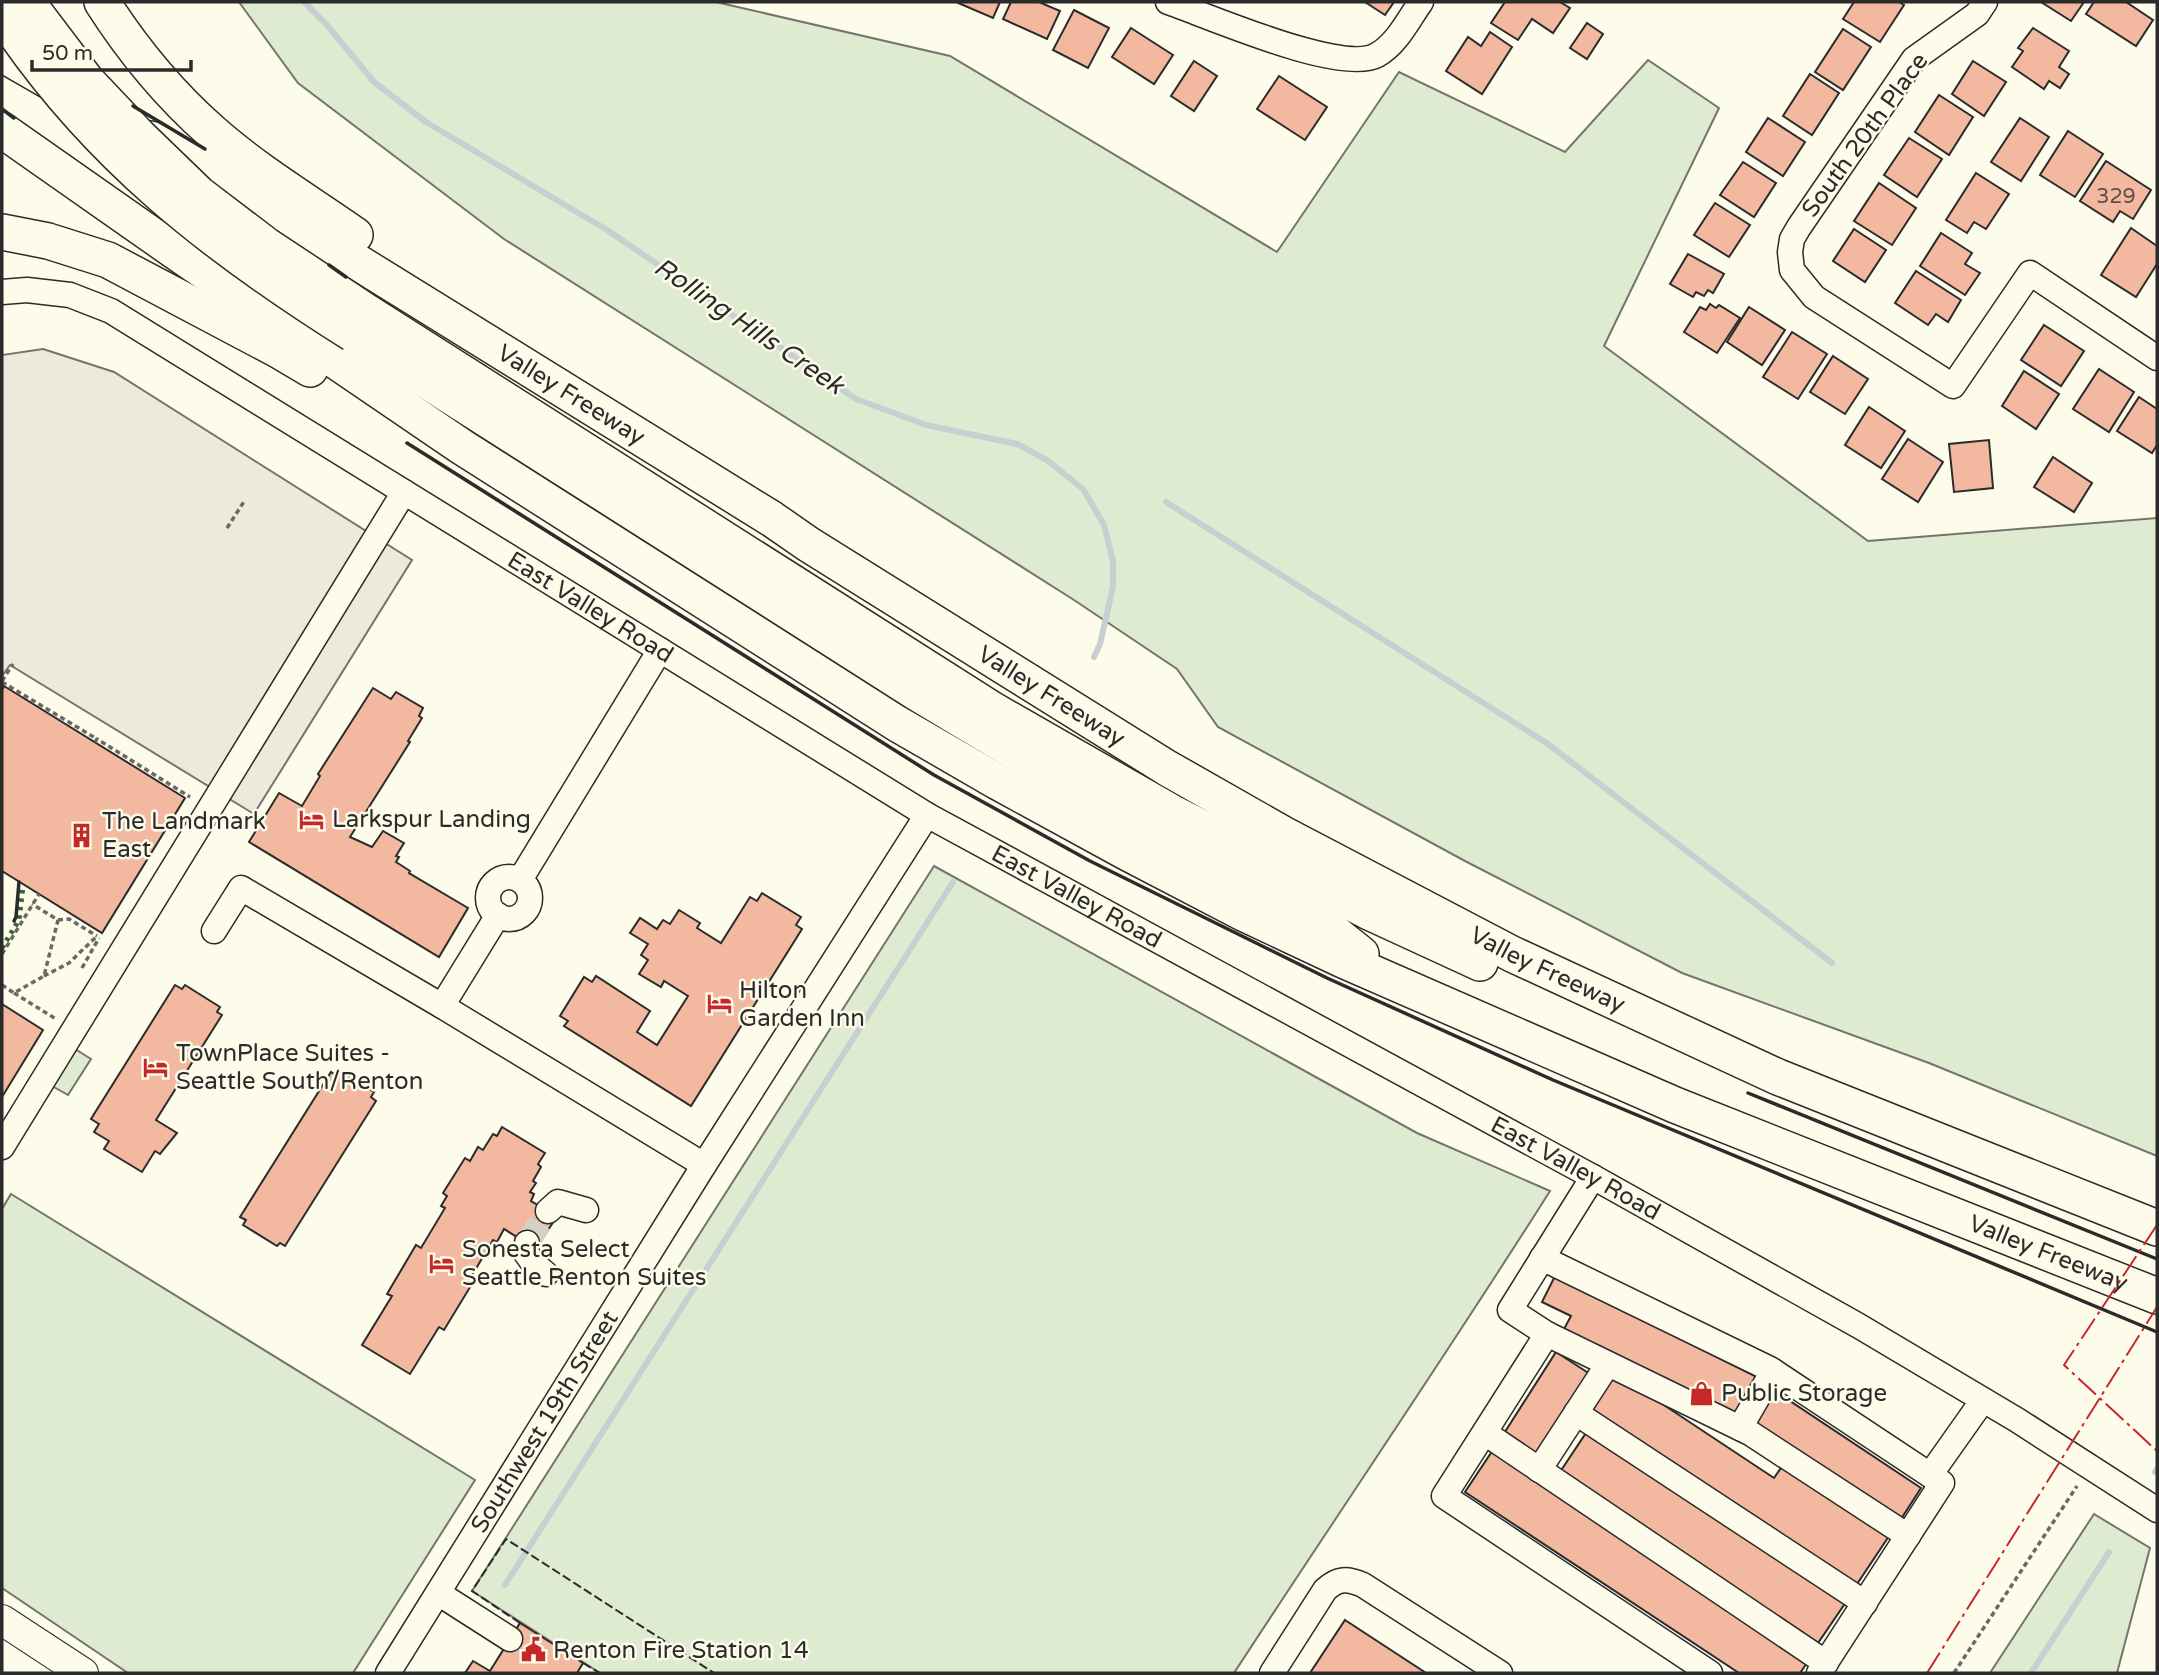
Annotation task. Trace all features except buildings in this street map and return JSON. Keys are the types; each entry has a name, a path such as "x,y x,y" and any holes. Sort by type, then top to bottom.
{"highway":[{"path":"27,2 87,81 199,194 360,323 479,412 917,693 1078,791 1165,842 1317,919 1400,985"},
{"path":"102,2 165,85 213,134 376,250 729,481 772,519"},
{"path":"2,14 66,100 118,157 179,212 250,267 360,323 993,710 1171,812 1367,911 1619,1027 1741,1078 1778,1077"},
{"name":"Valley Freeway","path":"2,54 253,198 1155,760 1283,834 1512,954 1778,1077 2157,1228"},
{"name":"Valley Freeway","path":"2,130 197,267 462,447 896,723 998,782 1243,913 1400,985 1675,1105 2157,1296"},
{"path":"2,232 48,241 108,260 278,350 395,421 462,447"}],"main road":[{"path":"2,1620 83,1673"}],"street":[{"path":"1168,2 1315,55 1348,60 1375,56 1392,43 1421,2"},
{"name":"South 20th Place","path":"1985,2 1977,14 1914,59 1792,239 1792,270 1814,297 1952,386 2030,273 2157,358"},
{"name":"East Valley Road","path":"2,292 27,290 70,295 111,311 927,816 1593,1177 1859,1326 1983,1400 2157,1510"},
{"path":"2,1147 404,492"},
{"path":"442,1006 498,915 504,918 517,917 527,909 530,896 520,880 660,650"},
{"name":"Southwest 19th Street","path":"388,1673 704,1165 927,816"},
{"path":"214,931 241,888 704,1165"},
{"path":"1593,1177 1510,1310 1547,1334 1740,1429 1908,1536"},
{"path":"548,1210 558,1202 586,1210"},
{"path":"527,1243 526,1253 546,1274"},
{"path":"1485,1433 1823,1668 1942,1483 1773,1371 1542,1258"},
{"path":"1547,1334 1444,1496 1710,1673"},
{"path":"1539,1469 1608,1363"},
{"path":"1740,1429 1773,1371"},
{"path":"1930,1475 1983,1400"},
{"path":"1576,1413 1864,1604"},
{"path":"1272,1673 1325,1590 1335,1581 1350,1580 1363,1585 1500,1673"},
{"path":"438,1593 510,1639"}],"path":[{"path":"227,528 245,499"},
{"path":"13,664 2,682 192,798"},
{"path":"2,954 38,894"},
{"path":"32,904 58,920 69,919 104,941"},
{"path":"44,976 58,920"},
{"path":"13,993 69,963 97,936"},
{"path":"2,985 56,1019"},
{"path":"1954,1673 2090,1467"}],"green space":[{"path":"239,2 716,2 950,56 1277,252 1399,72 1565,152 1648,60 1719,108 1604,346 1868,541 2157,518 2157,1156 1929,1063 1682,973 1465,861 1218,727 1177,669 1074,600 504,239 298,83"},
{"path":"934,866 1417,1133 1550,1191 1234,1673 600,1673 472,1591"},
{"path":"75,1049 91,1059 68,1095 52,1086"},
{"path":"11,1194 475,1480 353,1673 128,1673 2,1588 2,1209"},
{"path":"2094,1514 2150,1548 2117,1673 1990,1673"}],"shaded area":[{"path":"43,349 114,372 412,560 254,814 10,665 2,676 2,355"}],"waterway":[{"name":"Rolling Hills Creek","path":"304,2 374,82 426,122 607,230 856,399 926,425 1017,444 1047,460 1083,489 1104,525 1113,561 1113,587 1100,644 1094,657"},
{"path":"1166,502 1548,744 1832,963"},
{"path":"505,1585 953,882"},
{"path":"2031,1673 2109,1552"}],"tunnel":[{"path":"527,1243 548,1211"}],"hedge":[{"path":"2,948 19,920 23,886"}],"fence":[{"path":"520,1623 472,1591 506,1539 714,1673"},
{"path":"583,1663 600,1673"}],"wall":[{"path":"133,106 205,149"},
{"path":"2,109 14,118"},
{"path":"329,265 346,277"},
{"path":"407,443 934,775 1090,861 1327,978 1553,1080 2157,1332"},
{"path":"14,921 19,882"},
{"path":"1748,1093 2157,1259"}],"power":[{"path":"2157,1225 2064,1365 2157,1451"},
{"path":"1927,1673 2157,1307"}],"place":[{"name":"Larkspur Landing","path":"312,819"},
{"name":"The Landmark East","path":"82,835"},
{"name":"Hilton Garden Inn","path":"719,1004"},
{"name":"TownPlace Suites - Seattle South/Renton","path":"156,1067"},
{"name":"Sonesta Select Seattle Renton Suites","path":"442,1263"},
{"name":"Public Storage","path":"1701,1393"},
{"name":"Renton Fire Station 14","path":"533,1650"}]}
